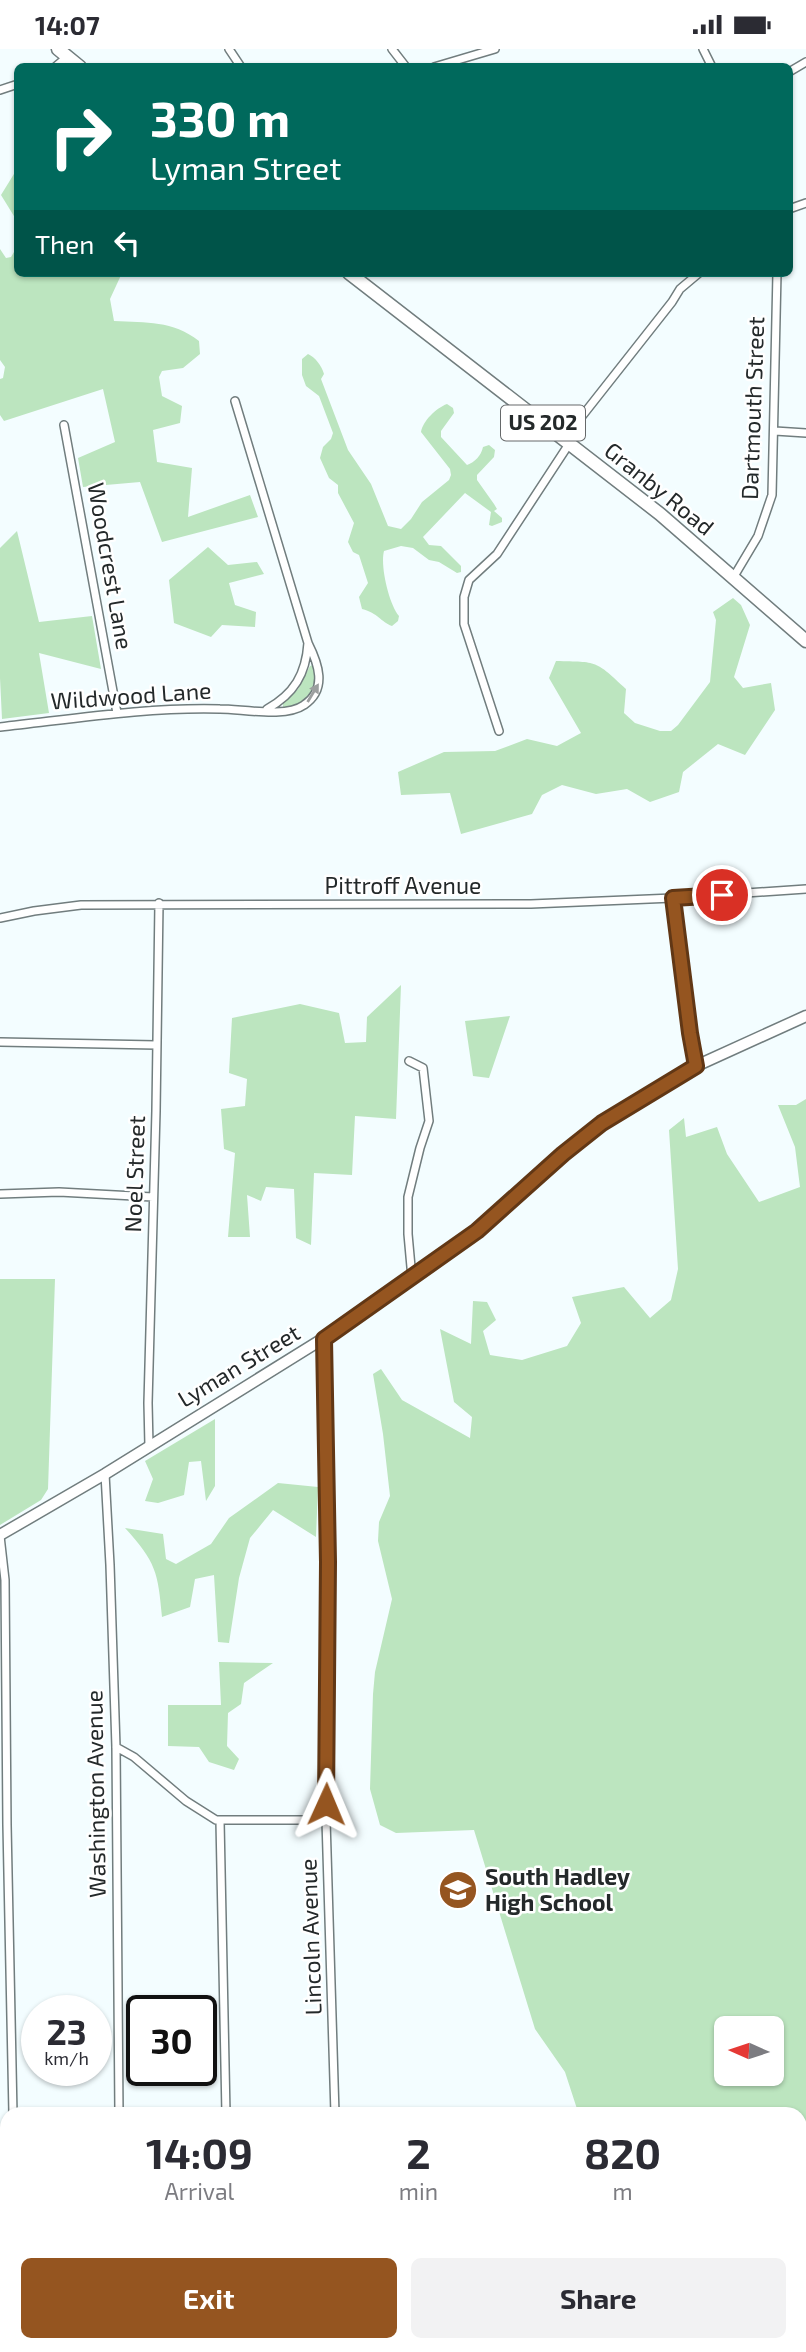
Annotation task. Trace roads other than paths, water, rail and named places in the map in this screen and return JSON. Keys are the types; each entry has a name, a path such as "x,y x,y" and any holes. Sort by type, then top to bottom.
{"main road":[{"name":"Granby Road","path":"357,277 654,509 806,641"},
{"name":"Lyman Street","path":"0,1536 324,1339 477,1231 592,1130 696,1066 806,1016"}],"street":[{"path":"392,49 403,63"},
{"path":"448,63 495,49"},
{"path":"499,731 464,624 467,585 497,554 566,442 680,289 694,277"},
{"name":"Dartmouth Street","path":"733,577 758,536 769,509 773,485 776,277"},
{"name":"Wildwood Lane","path":"0,727 117,713 200,708 283,712 297,709 315,694 319,675 317,662 308,643 235,401"},
{"name":"Woodcrest Lane","path":"64,425 117,713"},
{"path":"775,432 806,433"},
{"name":"Wildwood Lane","path":"265,710 282,700 298,683 304,669 308,643"},
{"name":"Pittroff Avenue","path":"0,918 65,906 159,903 475,905 673,898 806,889"},
{"path":"673,898 696,1066"},
{"name":"Noel Street","path":"149,1446 159,903"},
{"path":"0,1042 156,1045"},
{"path":"409,1061 423,1068 429,1121 408,1197 412,1277"},
{"path":"0,1194 59,1192 153,1197"},
{"name":"Lincoln Avenue","path":"324,1339 328,1589 326,1820 335,2107"},
{"name":"Washington Avenue","path":"105,1474 116,1747 120,2107"},
{"path":"0,1536 5,1580 13,2107"},
{"path":"116,1747 134,1757 200,1812 220,1821 326,1820"},
{"path":"220,1821 226,2107"}],"place":[{"name":"South Hadley High School","path":"458,1890"}]}
